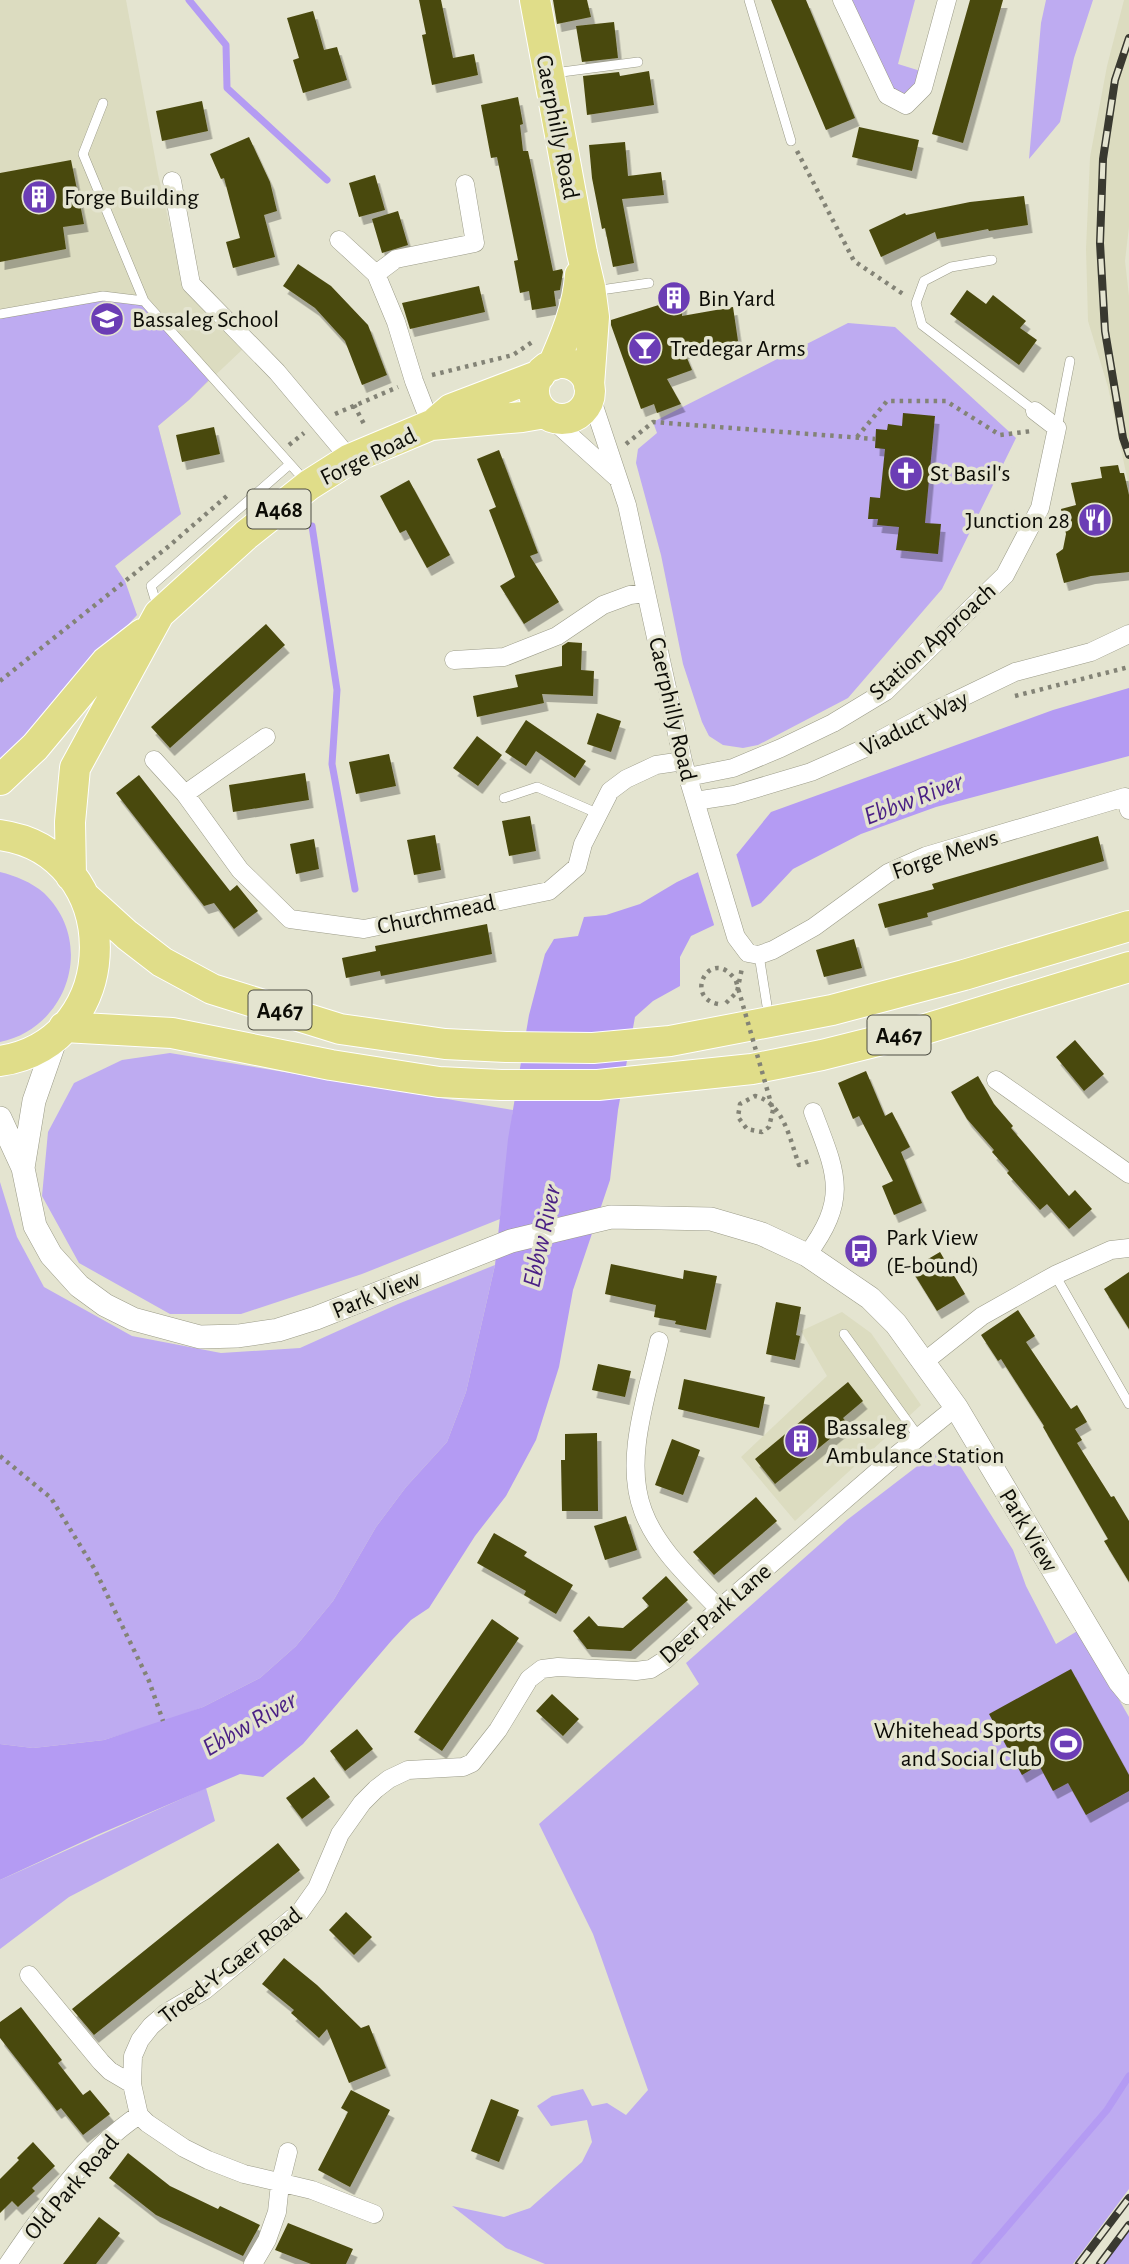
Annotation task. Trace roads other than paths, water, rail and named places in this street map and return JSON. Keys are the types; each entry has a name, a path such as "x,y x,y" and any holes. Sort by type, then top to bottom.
{"main road":[{"name":"Caerphilly Road","path":"535,0 582,253 585,293 594,317 590,389"},
{"path":"546,370 563,363 578,368 590,389 587,405 572,417 562,419 545,413 534,394 535,384 568,330 585,293"},
{"name":"Forge Road","path":"431,425 450,409 546,370"},
{"name":"Forge Road","path":"0,780 35,747 106,662 155,621 246,535 300,475 350,459 431,425 545,413"},
{"name":"Forge Road","path":"61,1031 79,1009 89,988 95,965 94,930 77,886 70,822 75,768 155,621"},
{"path":"0,835 32,845 53,858 77,886"},
{"name":"A467","path":"77,886 127,935 162,961 212,989 340,1029 445,1044 506,1047 593,1048 670,1041 761,1012 808,1014 964,975 1129,926"},
{"name":"A467","path":"61,1031 172,1034 331,1065 439,1082 501,1086 598,1085 752,1069 822,1055 922,1030 1129,967"},
{"path":"0,1061 24,1055 61,1031"}],"street":[{"path":"842,0 887,94 906,105 923,88 947,0"},
{"path":"172,180 191,284 277,372 350,459"},
{"path":"376,274 396,259 475,243 465,184"},
{"path":"338,240 376,274 396,322 417,391 431,425"},
{"name":"Caerphilly Road","path":"590,389 627,505 695,801 736,937 748,953 759,955"},
{"path":"1035,411 1057,428"},
{"name":"Caerphilly Road","path":"545,413 618,480"},
{"name":"Station Approach","path":"686,769 733,768 833,723 886,691 1005,575 1040,508 1057,428"},
{"path":"454,660 503,657 557,636 603,605 646,593"},
{"name":"Viaduct Way","path":"695,801 734,795 811,772 863,749 1015,672 1091,652 1129,634"},
{"path":"185,794 267,737"},
{"name":"Churchmead","path":"154,760 185,794 240,870 290,919 364,929 549,891 576,867 583,844 610,791 626,779 656,765 686,769"},
{"name":"Forge Mews","path":"759,955 774,950 814,927 888,873 926,856 1125,797 1129,810"},
{"name":"Park View","path":"23,1168 34,1101 61,1031"},
{"path":"996,1080 1129,1174"},
{"path":"807,1255 820,1237 832,1210 836,1188 832,1164 813,1112"},
{"name":"Park View","path":"0,1118 23,1168 35,1226 51,1255 79,1286 133,1319 200,1337 238,1336 278,1330 316,1318 511,1241 611,1217 711,1219 762,1234 807,1255 870,1298 897,1324 956,1406 1129,1693"},
{"path":"924,1362 982,1316 1055,1275 1111,1250 1129,1248"},
{"path":"659,1341 634,1461 637,1488 643,1512 666,1551 719,1609"},
{"name":"Deer Park Lane","path":"468,1765 491,1741 535,1673 542,1669 558,1667 636,1671 651,1669 665,1660 719,1609 956,1406"},
{"name":"Troed-Y-Gaer Road","path":"139,2115 132,2084 133,2056 140,2040 151,2026 166,2013 205,1990 300,1912 317,1888 340,1834 362,1803 376,1789 408,1770 468,1765"},
{"path":"29,1975 101,2062 110,2071 132,2084"},
{"path":"139,2115 170,2140 208,2160 280,2183 312,2190 374,2214"},
{"name":"Old Park Road","path":"8,2264 72,2178 107,2141 139,2115"},
{"path":"253,2264 267,2240 277,2212 280,2183 288,2152"}],"lane":[{"path":"749,0 791,141"},
{"path":"548,74 638,62"},
{"path":"103,103 83,154 144,301 300,475"},
{"path":"992,260 951,267 924,281 916,303 922,325 1035,411"},
{"path":"585,293 649,284"},
{"path":"0,314 103,296 144,301"},
{"path":"1057,428 1070,362"},
{"path":"504,798 537,787 599,814"},
{"path":"759,955 761,1012"},
{"path":"1055,1275 1129,1404"},
{"path":"844,1334 918,1436"}],"water":[{"name":"Ebbw River","path":"1129,688 1129,756 936,807 861,834 793,869 761,903 691,936 680,957 680,986 653,1001 635,1017 618,1110 610,1180 573,1290 559,1367 536,1440 506,1496 475,1536 429,1608 411,1620 392,1640 303,1744 263,1777 240,1774 0,1880 0,1744 33,1748 104,1740 203,1707 260,1678 296,1646 333,1601 376,1527 406,1487 447,1442 466,1392 495,1265 508,1139 529,1015 545,954 554,939 578,936 584,917 606,915 640,904 677,882 737,854 771,812 1053,710"}],"waterway":[{"path":"189,0 226,45 227,88 327,180"},
{"path":"312,526 337,690 332,764 355,889"},
{"path":"975,2264 1107,2110 1129,2076"}],"railway":[{"path":"1129,38 1115,80 1103,159 1100,243 1105,331 1123,438 1129,455"},
{"path":"1079,2264 1129,2198"},
{"path":"1100,2264 1129,2225"}],"place":[{"name":"Forge Building","path":"39,197"},
{"name":"Bin Yard","path":"674,298"},
{"name":"Bassaleg School","path":"107,319"},
{"name":"Tredegar Arms","path":"645,348"},
{"name":"St Basil's","path":"906,473"},
{"name":"Junction 28","path":"1095,520"},
{"name":"Park View (E-bound)","path":"861,1251"},
{"name":"Bassaleg Ambulance Station","path":"801,1441"},
{"name":"Whitehead Sports and Social Club","path":"1066,1744"}]}
